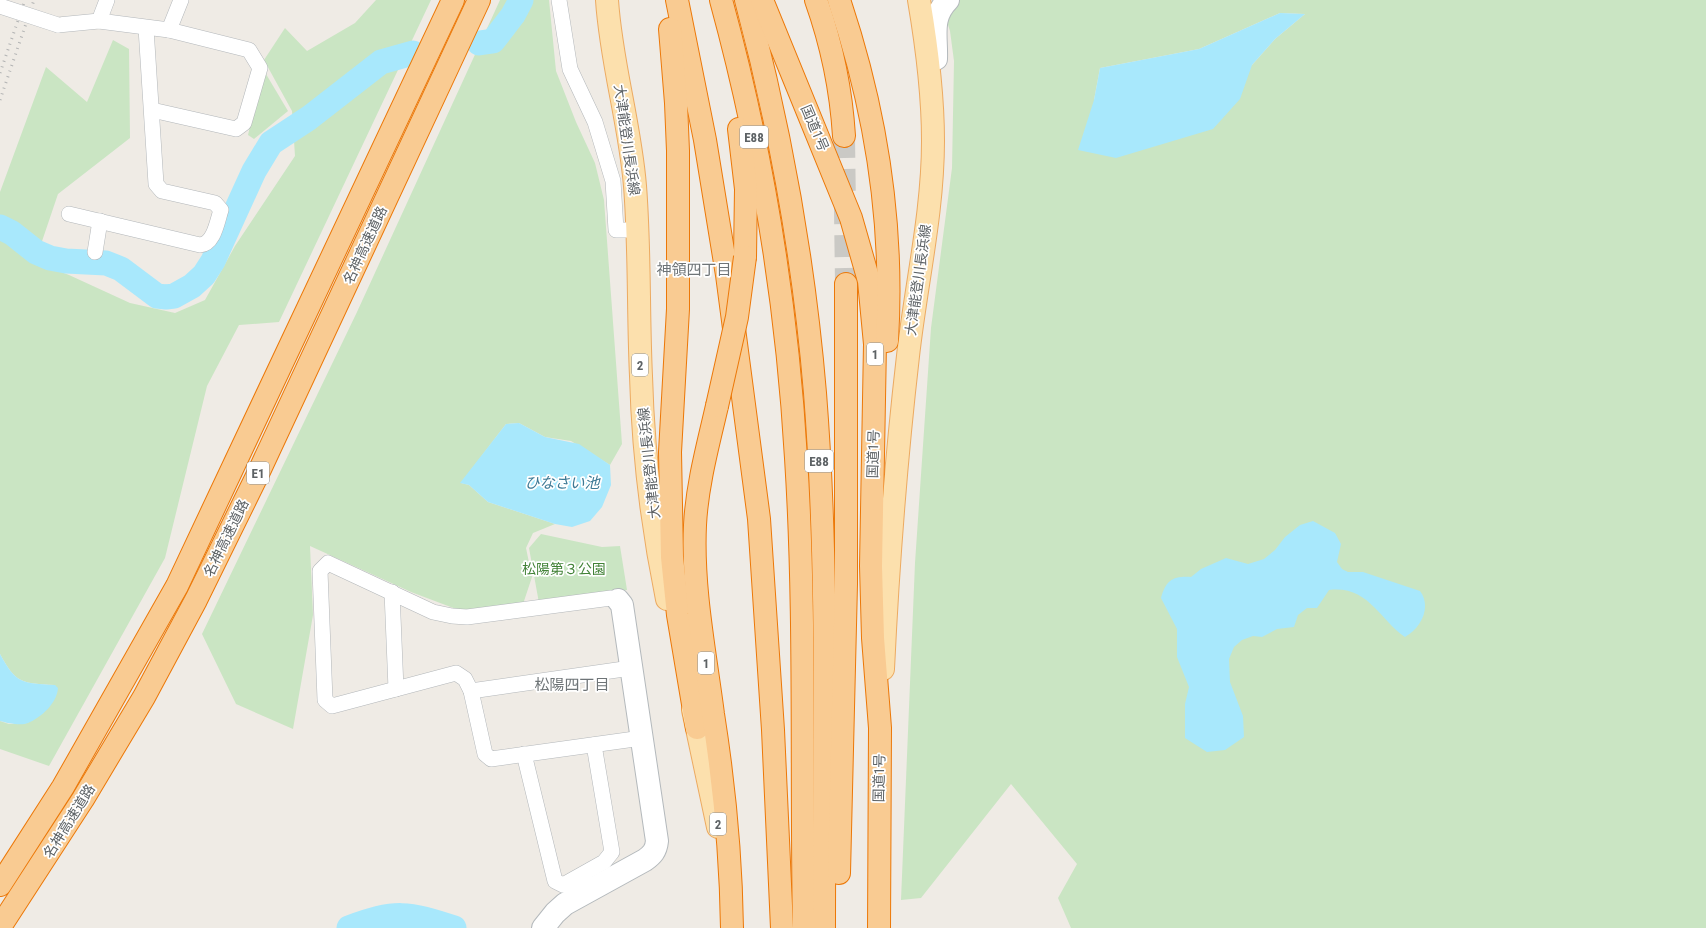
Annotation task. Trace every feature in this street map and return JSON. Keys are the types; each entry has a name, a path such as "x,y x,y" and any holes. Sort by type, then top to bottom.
{"highway":[{"name":"名神高速道路","path":"0,885 64,787 177,586 453,0"},
{"name":"名神高速道路","path":"0,927 83,800 144,697 196,600 259,471 479,0"},
{"path":"667,0 676,103 678,151 678,309 670,452 672,557 678,615 697,728"},
{"path":"677,0 705,140 727,275 759,518 773,722 782,928"},
{"name":"1","path":"713,0 723,39 738,120 746,189 745,257 738,317 717,406 699,494 695,524 695,554 697,597 721,776 732,924"},
{"name":"E88","path":"721,0 734,47 760,166 778,275 790,386 796,458 801,592 804,928"},
{"name":"E88","path":"746,0 773,114 791,208 809,330 815,393 824,594 824,928"},
{"name":"国道1号","path":"762,0 851,218 869,281 873,312 875,377 871,514 874,638 880,728 879,928"},
{"path":"816,0 836,68 842,102 844,136"},
{"path":"840,0 860,67 874,133 881,180 889,261 887,341 871,514"},
{"name":"E88","path":"837,928 846,584 846,284"}],"main road":[{"name":"大津能登川長浜線","path":"607,0 613,50 633,169 638,230 641,376 649,482 666,593 697,728 723,852 732,924"},
{"name":"大津能登川長浜線","path":"880,728 888,569 896,477 908,354 932,173 931,76 919,0"}],"street":[{"path":"99,21 107,0"},
{"path":"169,30 181,0"},
{"path":"559,0 570,69 595,122 613,181 616,230 638,230"},
{"path":"932,100 936,74 934,32 940,12 948,0"},
{"path":"0,6 58,25 99,21 169,30 249,50 260,68 244,123 236,129 152,110"},
{"path":"70,214 200,245 210,241 221,210 219,206 215,203 162,191 156,184 146,28"},
{"path":"95,252 100,221"},
{"path":"542,928 565,904 645,860 652,855 656,848 657,841 642,738 631,668 622,605 618,600 611,598 468,617 452,616 434,612 328,564 320,571 325,700 332,706 456,673 465,679 471,691 485,754 491,759 642,738"},
{"path":"392,592 396,689"},
{"path":"471,691 631,668"},
{"path":"524,754 555,881 563,885 604,862 612,852 594,744"}],"green space":[{"path":"376,0 431,0 279,322 239,325 207,386 165,558 49,766 0,749 0,721 9,724 27,723 55,685 35,684 21,680 11,671 0,654 0,192 46,67 87,102 113,40 129,49 130,138 58,194 35,262 69,275 130,303 175,313 205,300 235,246 295,156 292,111 264,60 285,28 307,51 355,23"},
{"path":"500,0 549,0 556,71 576,122 595,163 604,200 622,444 610,465 571,441 545,437 519,423 506,424 461,483 469,485 488,502 555,524 533,533 526,548 532,577 523,604 464,612 411,592 310,546 313,615 293,729 236,704 202,634 357,312"},
{"path":"940,0 1706,0 1706,928 1071,928 1058,898 1077,864 1011,784 921,898 901,900 915,563 931,328 952,168 954,61 950,31","holes":["1280,13 1305,14 1275,39 1252,65 1094,100 1100,68 1199,49"]},
{"path":"263,69 288,111 254,139 248,135"},
{"name":"松陽第３公園","path":"541,534 602,547 620,546 627,590 539,603 529,548"}],"water":[{"path":"1280,13 1305,14 1275,39 1252,65 1240,99 1213,129 1116,158 1078,150 1094,100 1100,68 1199,49"},
{"name":"ひなさい池","path":"519,423 545,437 579,444 610,465 611,485 602,507 590,521 572,527 555,524 488,502 469,485 460,483 506,424"},
{"path":"1313,521 1335,533 1341,544 1337,562 1342,569 1348,572 1363,572 1420,591 1425,604 1423,617 1416,628 1405,637 1363,598 1354,593 1342,590 1329,590 1317,608 1307,608 1298,615 1294,627 1277,629 1262,637 1253,636 1242,640 1234,647 1229,659 1230,682 1243,716 1244,737 1225,750 1207,752 1185,738 1185,704 1189,687 1177,657 1177,629 1161,598 1165,587 1175,578 1191,577 1201,569 1226,558 1248,564 1264,559 1275,550 1285,537 1300,525"},
{"path":"0,654 11,671 21,680 35,684 55,685 58,688 55,699 48,709 28,723 18,724 0,721"}],"waterway":[{"path":"479,43 493,41 513,15 521,0"},
{"path":"0,227 12,233 36,252 50,258 66,261 106,263 121,269 157,296 174,296 192,286 204,275 213,261 254,171 271,143 309,118 381,62 413,53"},
{"path":"349,928 378,918 390,916 425,919 454,928"}],"tunnel":[{"path":"844,136 846,284"}],"railway":[{"path":"0,73 25,0"},
{"path":"0,100 34,0"}],"district":[{"name":"神領四丁目","path":"694,270"},
{"name":"松陽四丁目","path":"572,685"}]}
